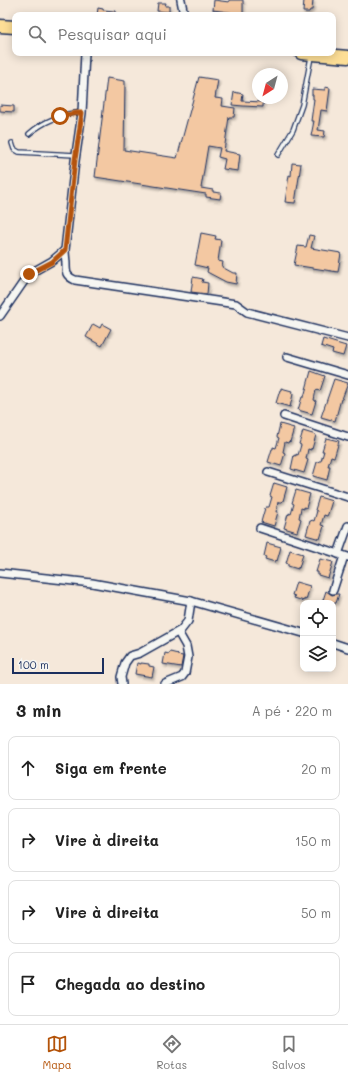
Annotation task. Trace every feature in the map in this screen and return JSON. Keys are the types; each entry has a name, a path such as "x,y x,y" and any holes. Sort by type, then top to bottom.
{"highway":[{"path":"0,26 12,27"},
{"path":"336,56 348,57"}],"street":[{"path":"181,0 183,12"},
{"path":"85,56 82,113 75,155 65,250 66,272 70,278 74,280 236,304 247,312 348,338"},
{"path":"0,316 29,274 52,262 65,250"},
{"path":"287,357 348,375"},
{"path":"284,416 348,437"},
{"path":"268,472 348,497"},
{"path":"333,590 343,555 348,526"},
{"path":"260,528 343,555"},
{"path":"0,572 92,583 191,601 300,632"},
{"path":"122,684 121,677 125,662 130,656 140,653 181,630 188,621 191,601"},
{"path":"165,684 182,677 185,673 188,657 186,646 178,632"},
{"path":"336,644 348,648"}],"lane":[{"path":"278,155 293,130 302,105 306,56"},
{"path":"29,134 34,129 60,116 82,113"},
{"path":"12,143 14,149 19,152 75,155"}],"building":[{"path":"214,0 229,2 229,0 243,0 243,12 213,10"},
{"path":"304,0 313,0 312,10 309,12 303,12"},
{"path":"158,3 166,3 165,6 169,6 169,12 157,11"},
{"path":"98,8 115,11 115,12 97,12"},
{"path":"199,77 218,80 215,98 223,99 222,106 235,108 234,117 229,117 224,151 240,154 238,171 223,169 225,159 218,157 220,148 208,146 201,188 221,193 220,199 206,197 206,194 95,177 107,78 125,81 124,150 177,158"},
{"path":"325,87 330,88 327,111 321,110 318,130 325,131 324,137 311,136 314,121 311,121 314,99 312,89 325,90"},
{"path":"234,92 243,94 242,101 252,101 252,104 263,104 263,107 232,105"},
{"path":"0,105 14,106 14,112 0,111"},
{"path":"292,163 301,164 295,203 285,202 289,175 291,176"},
{"path":"201,233 216,236 215,239 221,240 218,261 223,262 222,267 233,273 237,273 236,284 226,282 207,272 208,268 195,265"},
{"path":"309,235 314,236 311,248 341,253 338,272 294,265 298,246 306,247"},
{"path":"193,277 203,279 202,282 208,283 207,294 191,292"},
{"path":"93,324 100,328 102,324 111,329 102,346 86,337"},
{"path":"323,339 346,346 343,356 332,353 333,350 321,346"},
{"path":"311,371 325,376 320,391 316,390 314,400 316,401 312,414 298,410 302,397 304,397"},
{"path":"334,379 348,383 341,399 335,421 321,417"},
{"path":"281,388 292,391 291,393 293,394 290,407 276,403"},
{"path":"280,424 294,428 290,442 285,442 283,452 285,453 281,466 268,462 273,447 276,448 279,438 277,437"},
{"path":"303,431 316,435 312,449 308,449 306,459 308,460 304,473 291,469 294,455 298,455 301,445 299,444"},
{"path":"326,438 339,441 334,457 331,456 328,466 330,466 327,480 313,476 317,462 321,461"},
{"path":"274,483 287,487 283,501 278,502 276,512 278,512 274,526 261,522 265,508 269,507 272,497 270,496"},
{"path":"296,490 310,494 306,508 301,508 299,518 301,519 297,532 284,528 288,514 291,514 294,504 292,503"},
{"path":"319,497 332,501 327,516 324,515 321,525 324,526 320,539 306,535 310,521 314,521 317,511 315,510"},
{"path":"267,543 281,547 277,561 276,560 275,562 265,559 266,557 264,556"},
{"path":"290,550 303,554 298,569 288,566 286,563"},
{"path":"320,559 333,562 328,578 318,575 318,572 316,572"},
{"path":"296,582 310,586 306,600 294,598 295,596 292,595"},
{"path":"326,591 332,595 339,594 336,603 336,600 323,600"},
{"path":"170,652 183,656 181,667 163,664 165,653 169,654"},
{"path":"137,663 149,664 149,666 154,667 152,677 135,674"}],"route":[{"path":"29,274 52,262 65,250 82,113 60,116"}]}
